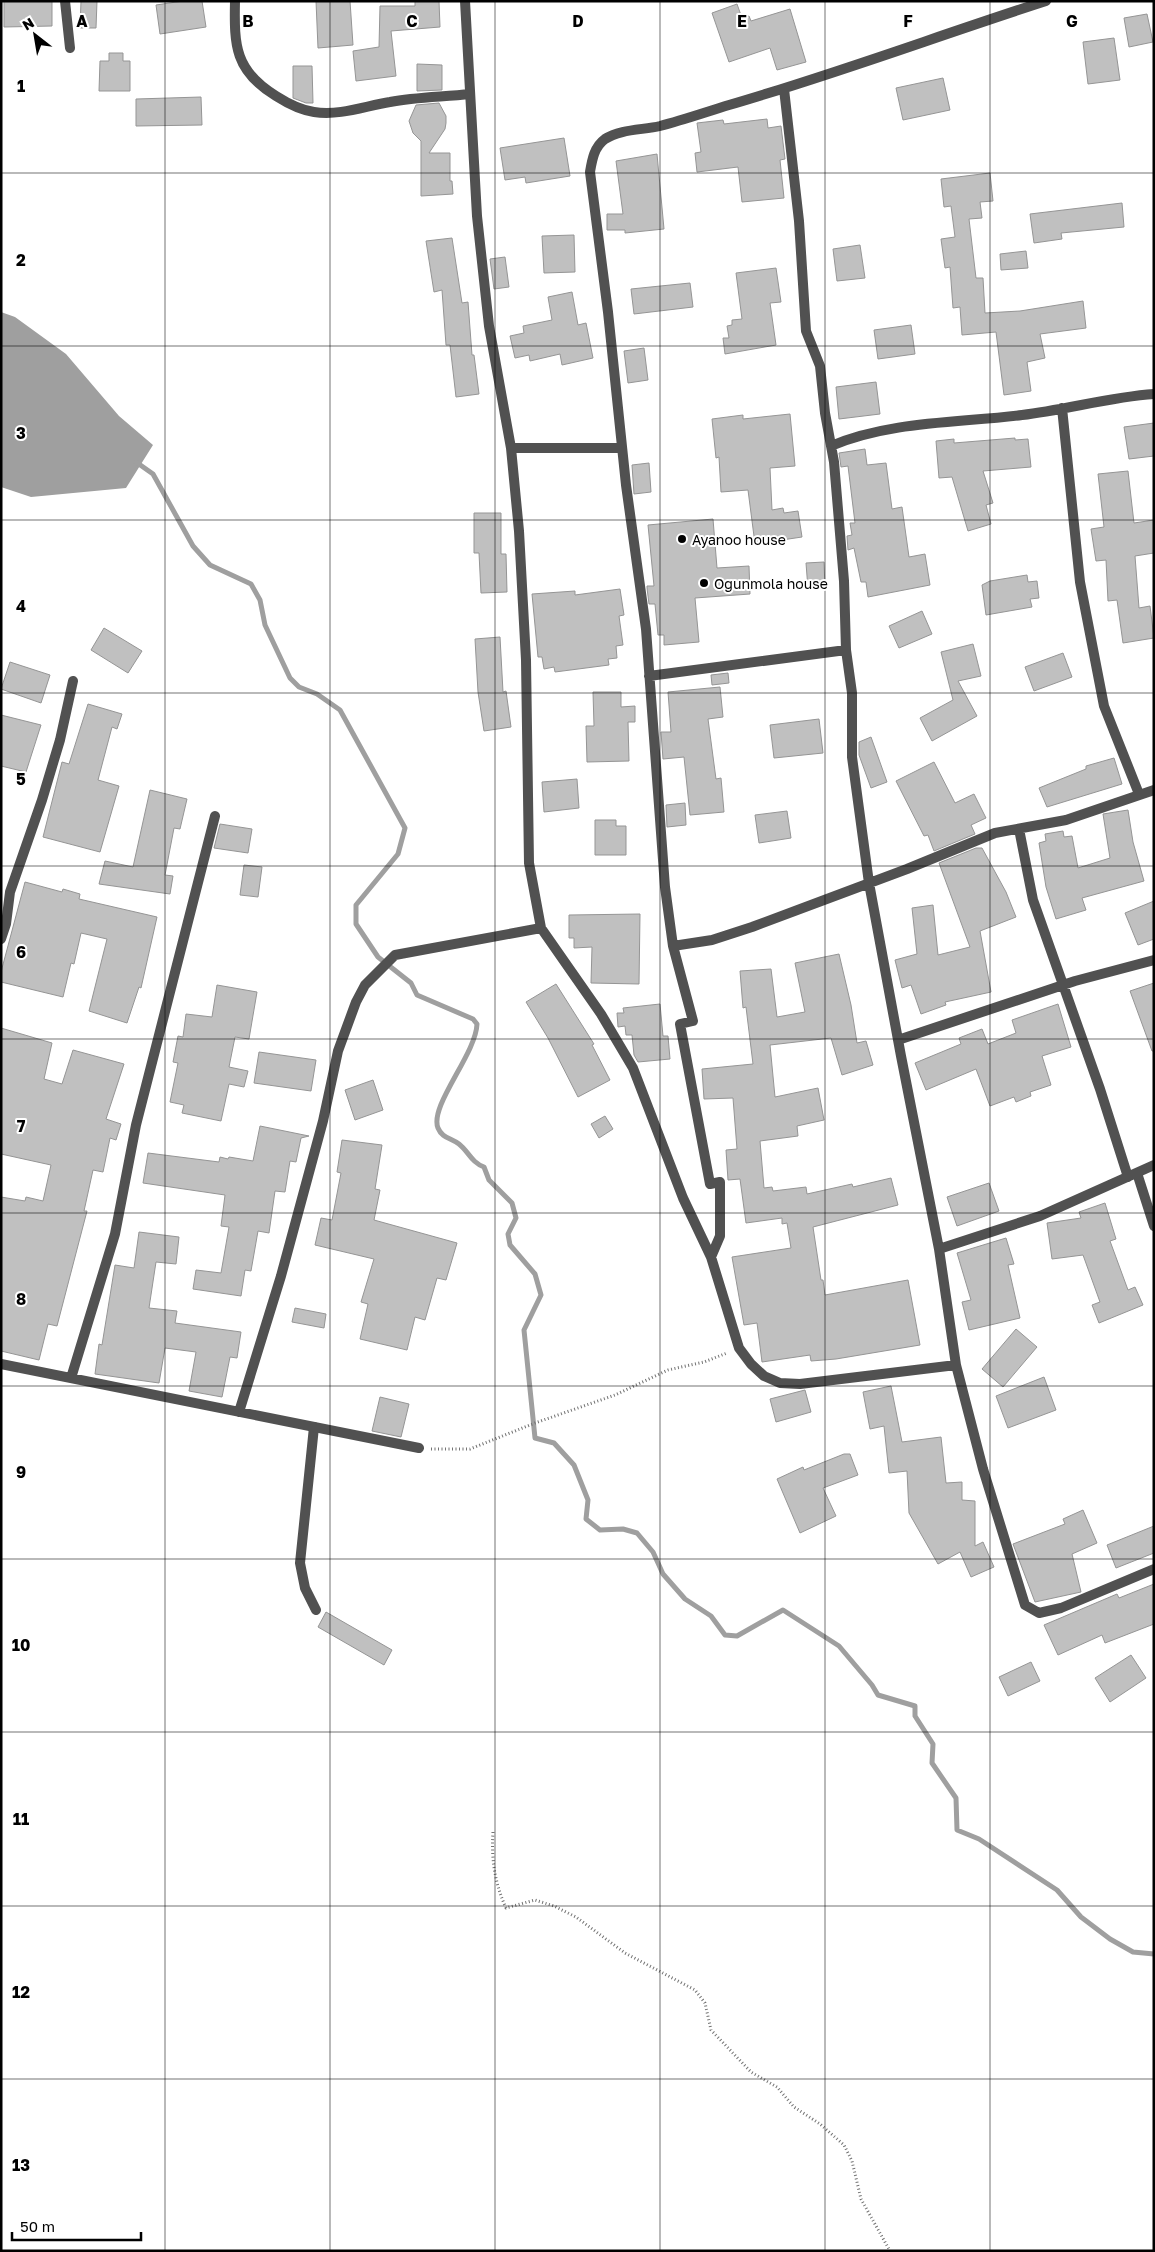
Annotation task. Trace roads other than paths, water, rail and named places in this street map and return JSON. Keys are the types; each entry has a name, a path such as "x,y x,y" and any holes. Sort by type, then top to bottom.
{"street":[{"path":"65,1 70,48"},
{"path":"235,1 235,38 242,64 259,86 291,106 314,112 347,111 390,102 470,94"},
{"path":"465,1 476,216 489,326 511,448 519,531 526,660 529,863 541,928 601,1014 632,1068 684,1198 711,1257 740,1348 751,1364 764,1376 780,1383 790,1384 956,1365"},
{"path":"711,1257 720,1236 720,1182 710,1184 696,1118 680,1024 694,1021 673,946 665,887 646,629 622,448 590,172 596,148 605,139 616,134 659,126 784,89 894,50 1046,1"},
{"path":"784,89 799,222 806,331 820,366 824,413 831,446 844,580 846,650 852,693 852,756 870,883 898,1040 939,1248 956,1365 983,1469 1025,1605 1039,1613 1061,1608 1154,1569"},
{"path":"831,446 855,436 887,430 1025,415 1154,394"},
{"path":"1062,408 1080,582 1104,706 1139,794"},
{"path":"511,448 622,448"},
{"path":"649,676 846,650"},
{"path":"1,939 10,892 42,800 60,740 72,681"},
{"path":"673,946 712,940 744,930 995,834 1066,820 1154,790"},
{"path":"71,1378 115,1234 139,1115 215,816"},
{"path":"1019,829 1033,900 1062,986 1132,1175 1154,1226"},
{"path":"239,1412 281,1276 323,1121 338,1052 356,1002 365,985 396,954 541,928"},
{"path":"898,1040 1062,986 1154,960"},
{"path":"939,1248 1040,1216 1154,1165"},
{"path":"1,1364 419,1448"},
{"path":"314,1427 300,1563 305,1588 316,1610"}],"waterway":[{"path":"136,462 153,474 193,546 210,565 251,584 260,600 265,625 290,678 299,687 317,694 340,710 405,828 398,854 356,905 356,924 378,957 411,983 417,995 473,1019 477,1024 475,1036 469,1050 440,1107 437,1118 438,1128 442,1134 459,1144 473,1160 484,1167 489,1180 512,1203 516,1218 508,1234 510,1245 535,1274 541,1295 524,1330 535,1438 554,1443 574,1465 588,1500 586,1519 600,1530 623,1529 637,1533 653,1552 663,1574 685,1599 711,1616 725,1635 737,1636 783,1610 839,1646 872,1685 878,1695 915,1706 915,1716 933,1744 932,1763 956,1798 957,1830 979,1839 1057,1890 1081,1917 1110,1939 1133,1952 1154,1954"}],"place":[{"name":"Ayanoo house","path":"682,539"},
{"name":"Ogunmola house","path":"704,583"}]}
